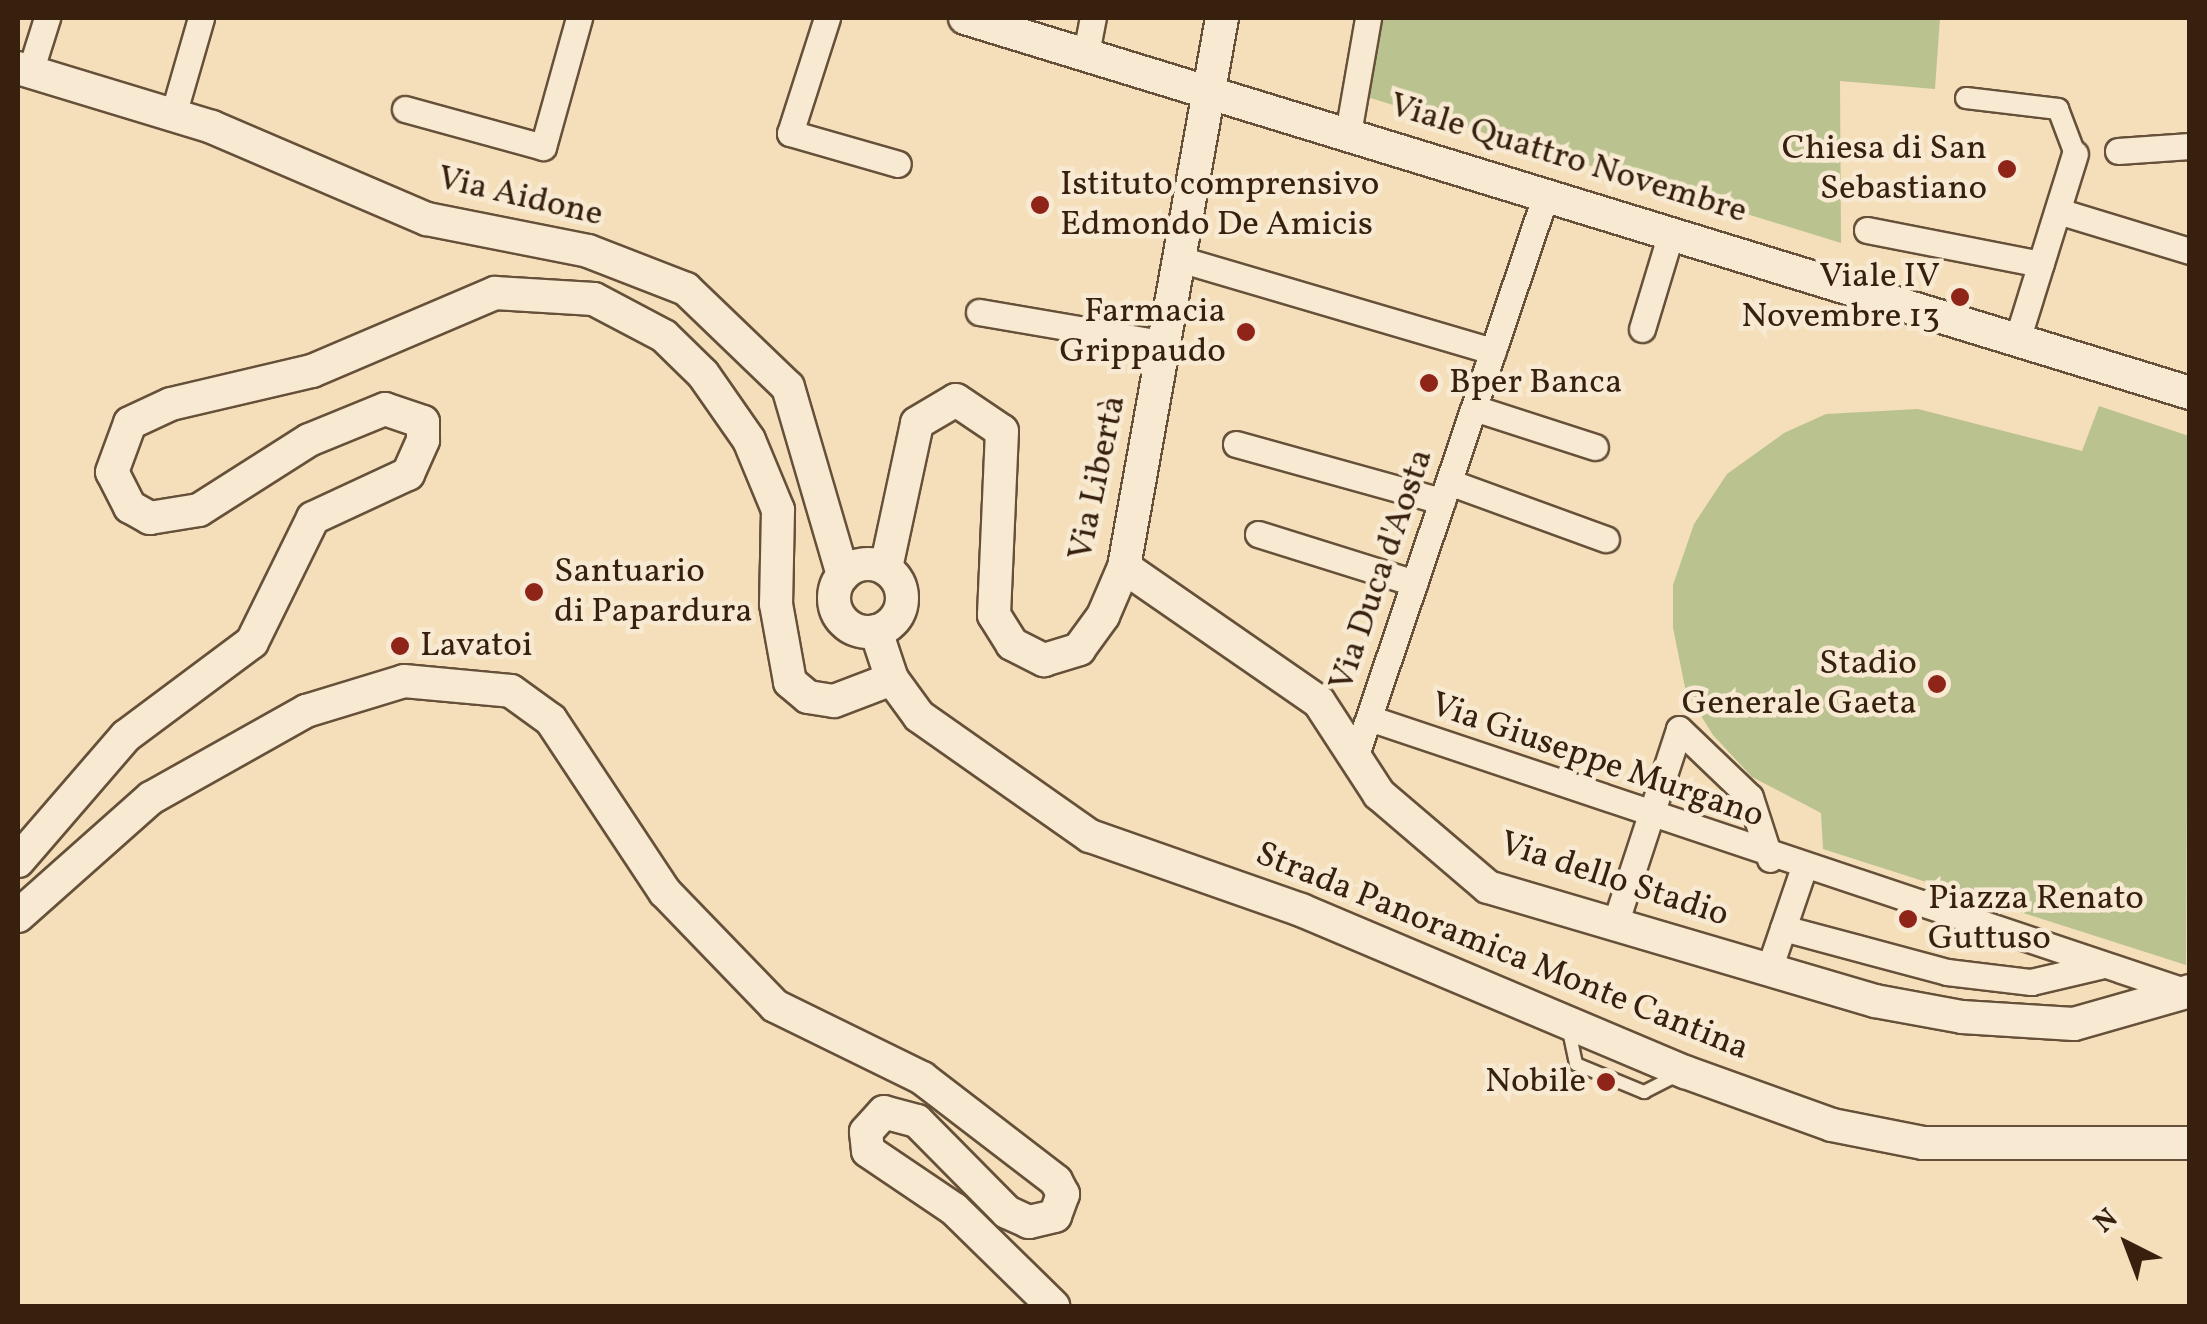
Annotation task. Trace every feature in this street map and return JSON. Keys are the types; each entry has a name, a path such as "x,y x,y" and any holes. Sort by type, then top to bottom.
{"street":[{"path":"24,70 47,18"},
{"path":"173,115 202,18"},
{"path":"405,109 542,147 579,18"},
{"path":"827,18 790,132 898,164"},
{"name":"Viale Quattro Novembre","path":"965,18 2190,393"},
{"path":"1086,54 1093,18"},
{"name":"Via Libertà","path":"886,568 916,423 956,400 1002,431 994,615 1012,644 1044,660 1078,649 1124,567 1183,260 1222,18"},
{"path":"1348,133 1368,18"},
{"name":"Via Aidone","path":"24,70 212,127 427,220 588,251 686,289 788,386 816,458 843,575"},
{"path":"1966,98 2058,109 2076,154 2016,340"},
{"path":"2118,152 2190,146"},
{"name":"Via Duca d'Aosta","path":"1356,755 1546,194"},
{"path":"2058,210 2190,251"},
{"path":"1868,230 2041,264"},
{"path":"1642,329 1670,233"},
{"path":"1183,260 1493,352"},
{"path":"18,861 126,736 252,642 314,518 408,474 422,422 385,409 309,440 174,519 150,518 118,490 113,453 130,424 171,404 312,372 495,292 545,290 594,299 664,336 704,374 749,440 778,510 776,604 790,682 808,697 834,701 892,679"},
{"path":"979,312 1166,344"},
{"path":"1474,408 1596,447"},
{"path":"1236,444 1445,492 1606,539"},
{"path":"1258,534 1414,584"},
{"path":"858,565 886,568 902,603 876,631 839,615 843,575 858,565"},
{"name":"Via dello Stadio","path":"1124,567 1319,702 1412,830 1488,887 1614,928 1875,1002 2074,1024 2188,991"},
{"name":"Strada Panoramica Monte Cantina","path":"876,631 892,679 919,716 1090,836 1301,910 1685,1072 1832,1125 1923,1143 2190,1143"},
{"path":"18,916 151,798 306,711 404,680 511,691 551,720 664,892 775,1006 922,1078 1056,1181 1063,1194 1055,1216 1029,1222 910,1117 884,1112 866,1132 868,1151 954,1209 1054,1306"},
{"name":"Via Giuseppe Murgano","path":"1369,718 1770,859 2188,991"},
{"path":"1614,928 1680,729 1750,797 1770,859"},
{"path":"1768,972 1803,870"},
{"path":"1783,928 1947,972 2030,982 2102,965"}],"green space":[{"path":"1378,18 1940,18 1935,89 1840,81 1841,243 1364,96"},
{"name":"Stadio Generale Gaeta","path":"2099,406 2189,436 2186,965 1823,849 1821,813 1752,777 1713,735 1686,692 1673,628 1673,585 1694,524 1727,474 1784,433 1826,414 1918,409 2082,451"}],"place":[{"name":"Chiesa di San Sebastiano","path":"2007,169"},
{"name":"Istituto comprensivo Edmondo De Amicis","path":"1040,205"},
{"name":"Viale IV Novembre 13","path":"1960,297"},
{"name":"Farmacia Grippaudo","path":"1246,332"},
{"name":"Bper Banca","path":"1429,383"},
{"name":"Santuario di Papardura","path":"534,592"},
{"name":"Lavatoi","path":"400,646"},
{"name":"Stadio Generale Gaeta","path":"1937,684"},
{"name":"Piazza Renato Guttuso","path":"1908,919"},
{"name":"Nobile","path":"1606,1082"}]}
